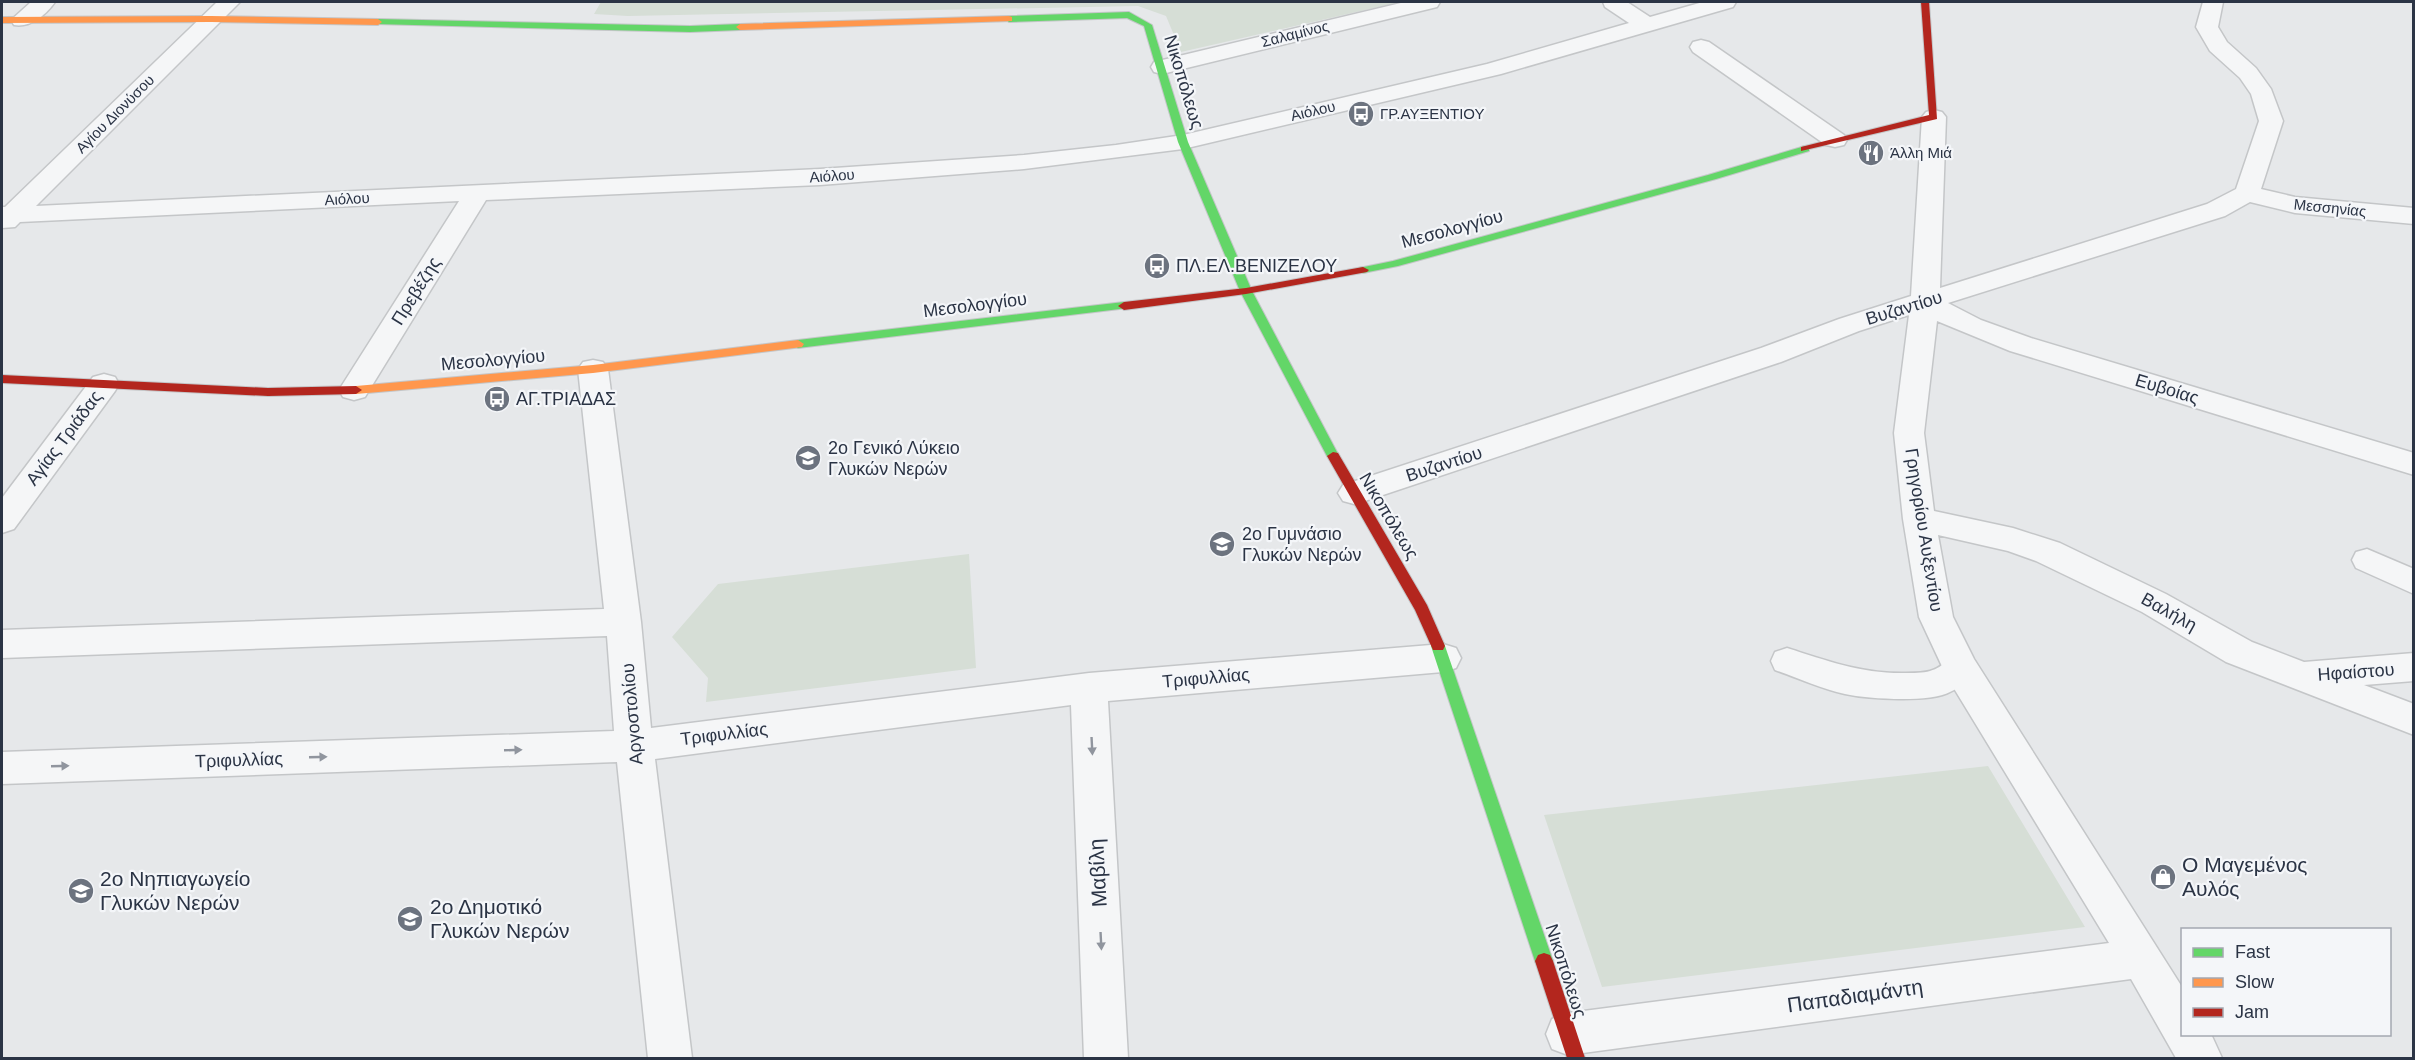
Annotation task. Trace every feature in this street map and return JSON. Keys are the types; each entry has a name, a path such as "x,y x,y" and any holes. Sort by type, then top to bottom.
{"street":[{"path":"12,20 44,2"},
{"name":"Αγίου Διονύσου","path":"5,219 229,2"},
{"name":"Σαλαμίνος","path":"1162,67 1429,2"},
{"path":"1613,2 1647,25"},
{"name":"Αιόλου","path":"5,219 478,192 843,176 1024,162 1116,152 1183,142 1493,69 1725,2"},
{"name":"Γρηγορίου Αυξεντίου","path":"1925,2 1934,117 1925,302 1909,434 1919,519 1936,617 1960,667 2142,958 2181,1026"},
{"path":"2213,2 2207,27 2218,46 2248,73 2263,94 2271,121 2247,193"},
{"name":"Νικοπόλεως","path":"211,19 690,28 1129,15 1148,25 1183,142 1246,291 1279,358 1353,493 1422,609 1443,658 1572,1046"},
{"path":"12,20 211,19"},
{"path":"1701,47 1835,140"},
{"name":"Μεσολογγίου","path":"2,379 268,392 354,390 593,369 1246,291 1394,264 1713,177 1835,140 1934,117"},
{"name":"Πρεβέζης","path":"354,390 478,192"},
{"name":"Μεσσηνίας","path":"2247,193 2295,205 2414,216"},
{"name":"Βυζαντίου","path":"1353,493 1771,355 1849,325 2216,210 2247,193"},
{"name":"Ευβοίας","path":"1925,302 1945,315 1983,331 2043,351 2414,464"},
{"name":"Αργοστολίου","path":"593,369 670,1059"},
{"name":"Αγίας Τριάδας","path":"2,521 13,490 104,384"},
{"name":"Βαλήλη","path":"1919,519 2013,540 2048,552 2144,598 2239,652 2414,720"},
{"path":"2,644 623,622"},
{"name":"Τριφυλλίας","path":"2,768 634,746 1089,688 1443,658"},
{"name":"Ηφαίστου","path":"2298,676 2414,668"},
{"name":"Μαβίλη","path":"1089,688 1106,1059"},
{"name":"Παπαδιαμάντη","path":"1572,1046 2142,958"},
{"path":"2188,1036 2200,1059"}],"lane":[{"path":"2367,560 2414,583"},
{"path":"1787,661 1845,681 1905,686 1939,683 1960,667"}],"shaded area":[{"path":"601,2 1400,2 1181,52 1166,16 1138,6 628,16 594,14"},
{"path":"969,554 976,668 706,702 708,678 672,637 718,584"},
{"path":"1988,766 2085,927 1602,987 1544,815"}],"traffic: fast":[{"path":"1009,19 1129,15 1148,25 1183,142 1246,291 1333,456"},
{"path":"378,22 690,29 740,27"},
{"path":"1363,270 1394,264 1712,177 1805,149"},
{"path":"798,344 1124,306"},
{"path":"1438,646 1544,961"}],"traffic: slow":[{"path":"2,20 211,19 378,22"},
{"path":"740,27 1009,19"},
{"path":"356,390 593,369 798,344"}],"traffic: jam":[{"path":"1805,149 1934,117 1925,2"},
{"path":"1124,306 1246,291 1363,270"},
{"path":"2,379 268,392 356,390"},
{"path":"1333,456 1422,609 1438,646"},
{"path":"1544,961 1576,1058"}],"place":[{"name":"ΓΡ.ΑΥΞΕΝΤΙΟΥ","path":"1361,114"},
{"name":"Άλλη Μιά","path":"1871,153"},
{"name":"ΠΛ.ΕΛ.ΒΕΝΙΖΕΛΟΥ","path":"1157,266"},
{"name":"ΑΓ.ΤΡΙΑΔΑΣ","path":"497,399"},
{"name":"2ο Γενικό Λύκειο Γλυκών Νερών","path":"808,458"},
{"name":"2ο Γυμνάσιο Γλυκών Νερών","path":"1222,544"},
{"name":"Ο Μαγεμένος Αυλός","path":"2163,877"},
{"name":"2ο Νηπιαγωγείο Γλυκών Νερών","path":"81,891"},
{"name":"2ο Δημοτικό Γλυκών Νερών","path":"410,919"}]}
